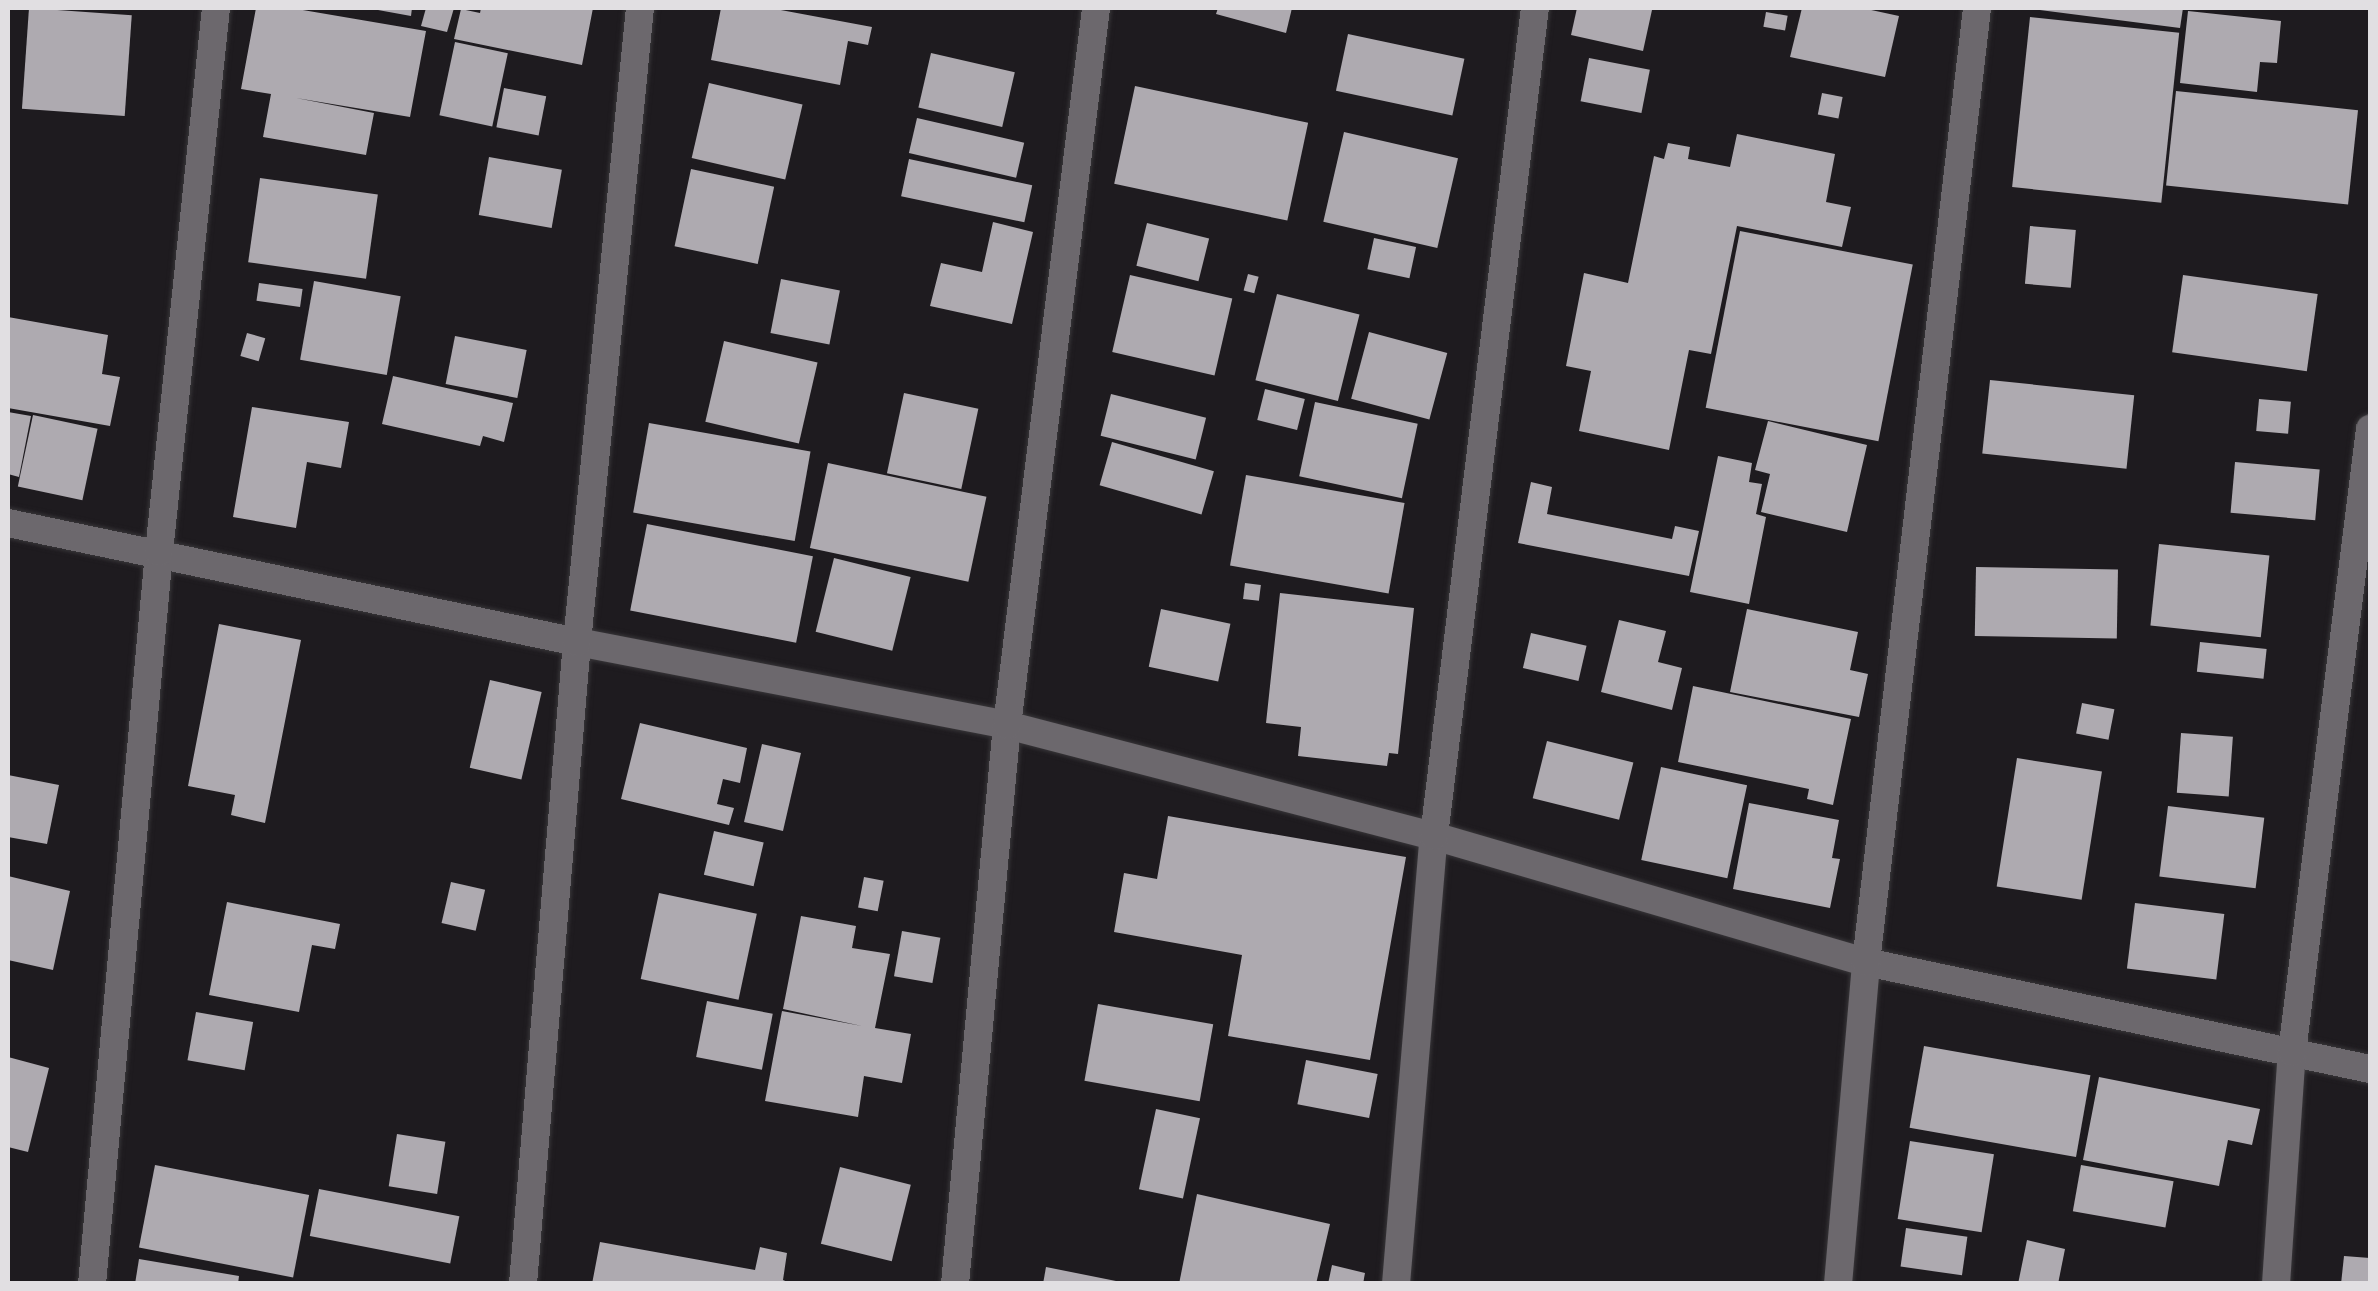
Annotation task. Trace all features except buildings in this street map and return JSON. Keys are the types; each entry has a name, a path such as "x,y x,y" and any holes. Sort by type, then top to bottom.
{"street":[{"path":"92,1284 159,552 216,8"},
{"path":"523,1284 577,642 640,8"},
{"path":"954,1284 1007,725 1096,8"},
{"path":"1396,1284 1434,836 1536,8"},
{"path":"1838,1284 1866,962 1977,8"},
{"path":"2276,1284 2292,1052 2370,429"},
{"path":"8,523 577,642 1007,725 1434,836 1866,962 2370,1070"}]}
